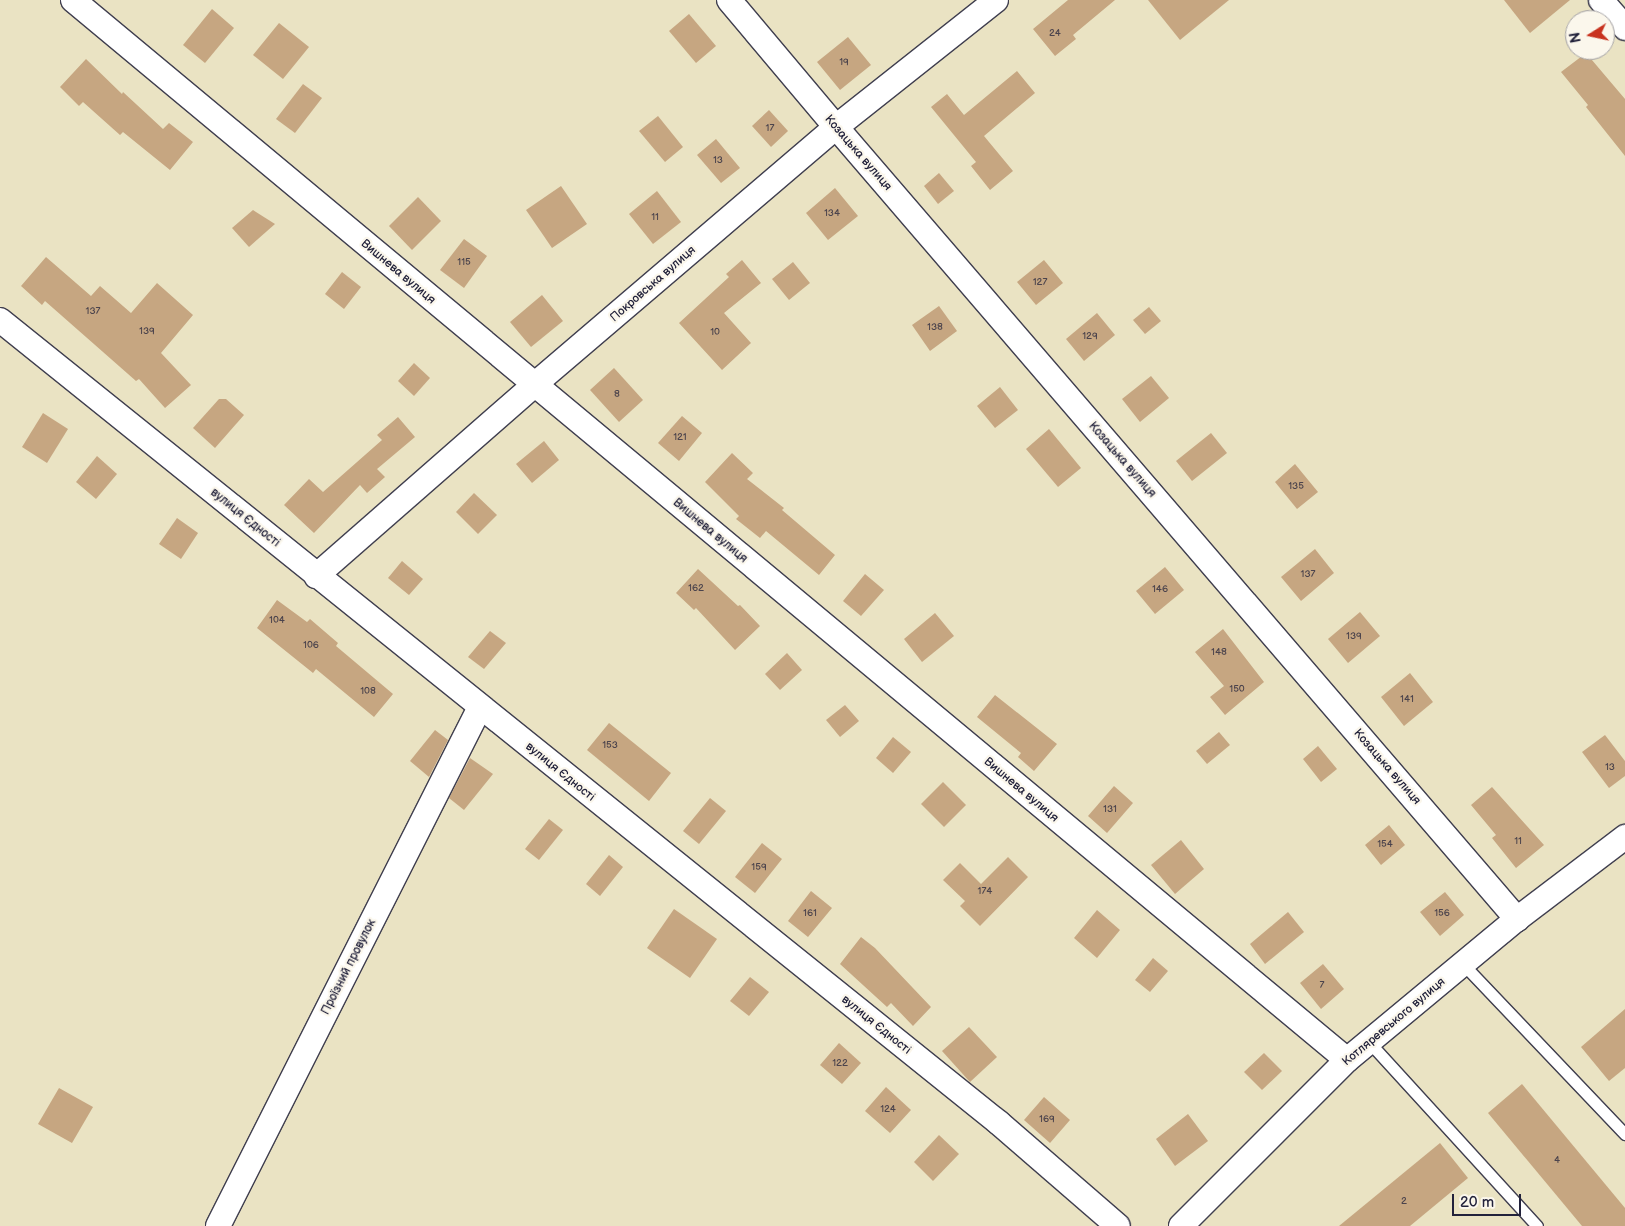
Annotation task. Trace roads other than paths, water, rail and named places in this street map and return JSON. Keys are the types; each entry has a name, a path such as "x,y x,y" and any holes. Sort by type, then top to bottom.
{"street":[{"name":"Вишнева вулиця","path":"74,0 534,385 1347,1060"},
{"name":"Козацька вулиця","path":"729,0 836,128 1517,919"},
{"name":"Покровська вулиця","path":"316,576 534,385 836,128 996,0"},
{"path":"1600,0 1625,28"},
{"name":"вулиця Єдності","path":"0,320 316,576 999,1123 1118,1226"},
{"name":"Проїзний провулок","path":"218,1226 480,707"},
{"name":"Котляревського вулиця","path":"1181,1226 1347,1060 1517,919 1625,838"}],"lane":[{"path":"1464,964 1625,1134"},
{"path":"1369,1042 1537,1226"}]}
